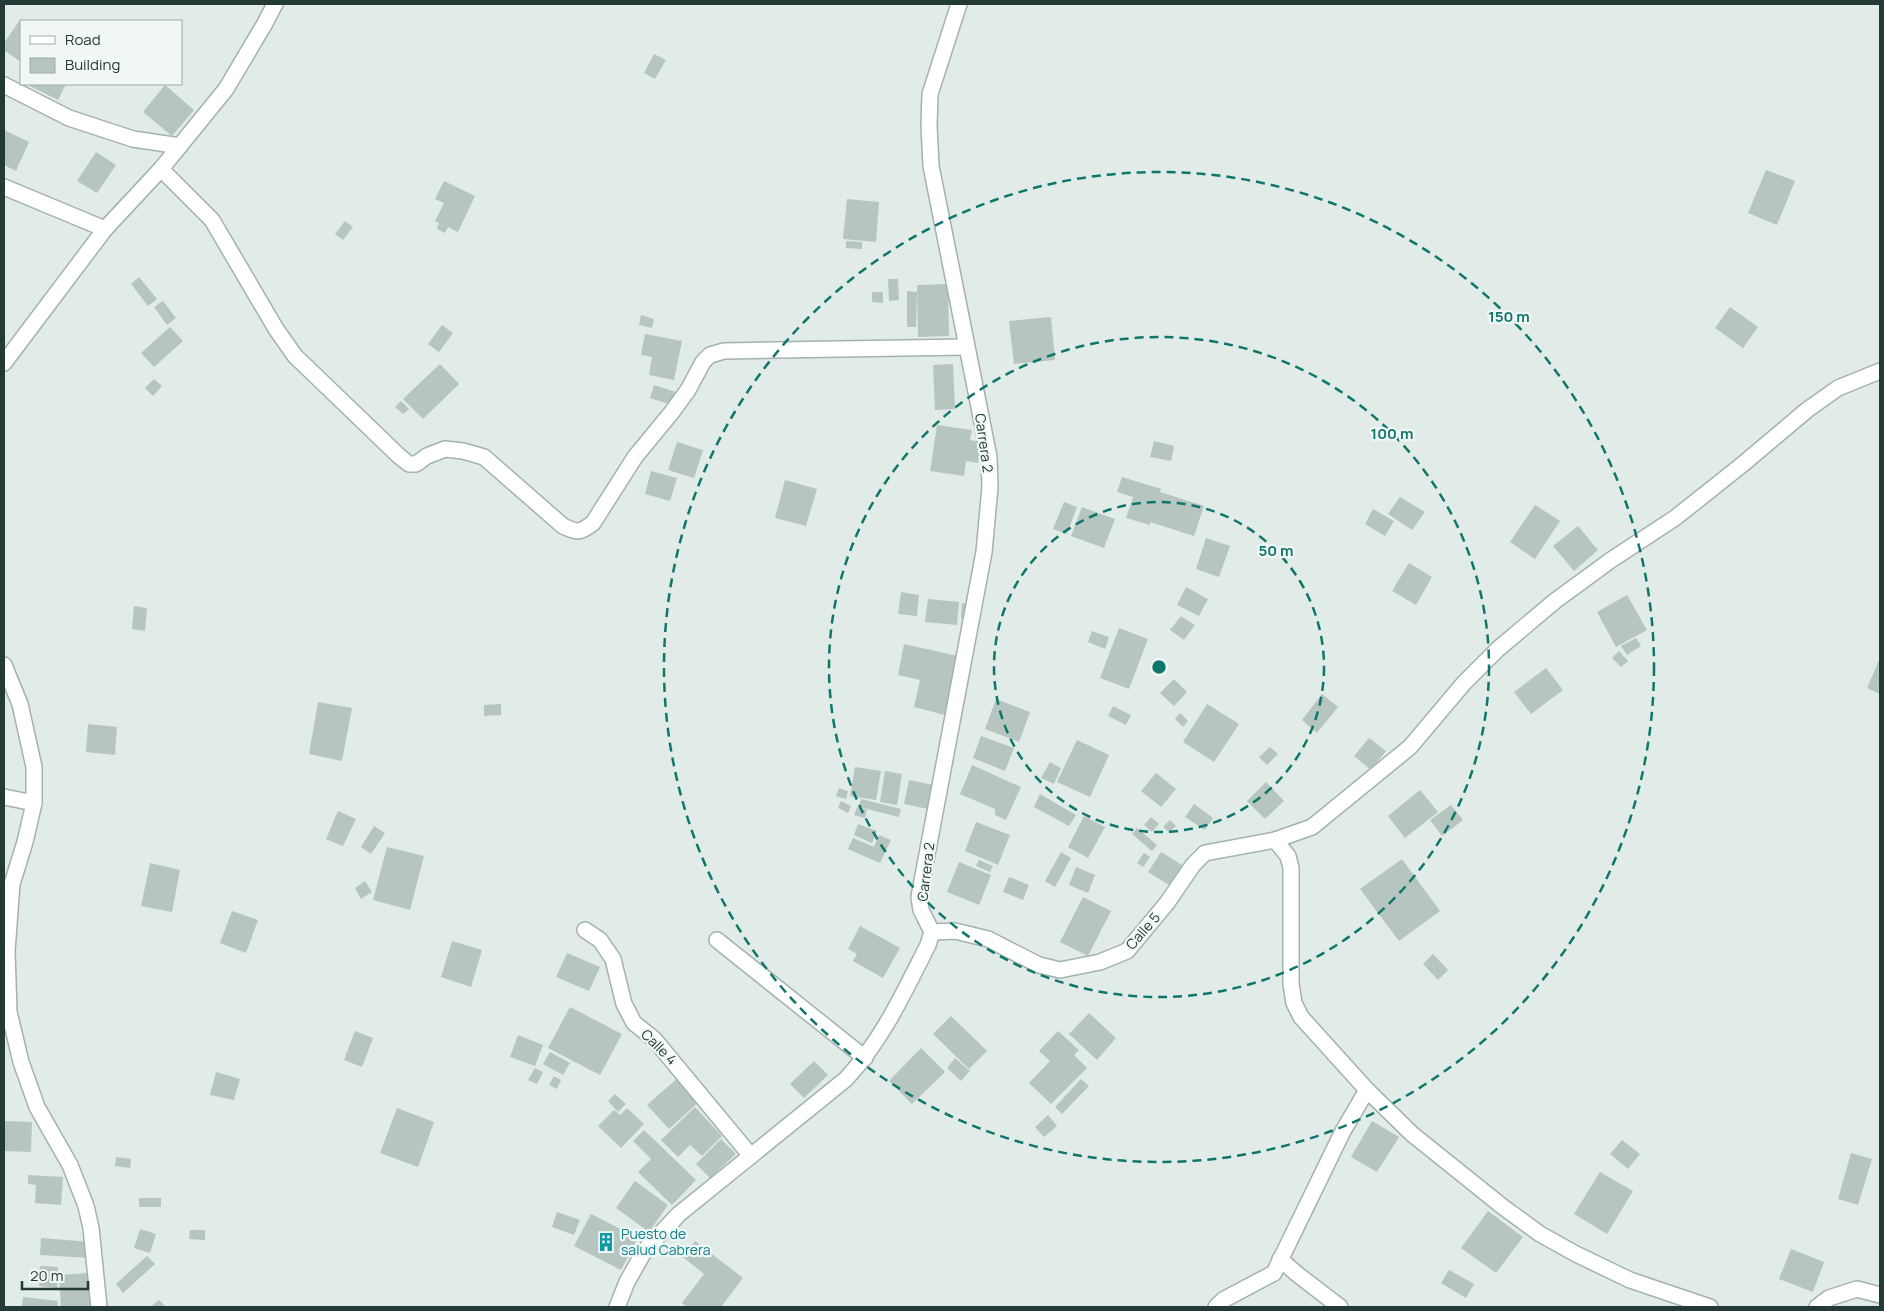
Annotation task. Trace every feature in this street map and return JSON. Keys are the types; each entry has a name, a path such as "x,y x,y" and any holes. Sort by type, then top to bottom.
{"street":[{"path":"4,363 105,229 161,169 226,89 275,4"},
{"name":"Carrera 2","path":"932,932 921,910 920,897 984,552 990,487 988,458 931,166 930,94 959,4"},
{"path":"4,85 69,118 133,139 180,146"},
{"path":"161,169 212,220 271,322 295,356 343,400 399,456 409,464 416,464 427,456 445,449 463,451 484,457 563,526 573,531 583,530 593,523 635,458 672,412 688,390 703,362 710,355 724,351 966,347"},
{"path":"4,188 105,229"},
{"name":"Calle 5","path":"932,932 955,931 988,939 1039,965 1060,970 1100,962 1128,951 1205,852 1275,840 1312,827 1410,747 1464,683 1498,649 1555,601 1611,560 1675,518 1807,410 1838,388 1880,371"},
{"path":"4,665 20,704 34,768 34,803 25,842 12,884 7,951 9,1012 21,1062 37,1107 70,1166 86,1206 91,1228 98,1307"},
{"path":"4,797 34,803"},
{"path":"1275,840 1288,856 1291,868 1291,984 1294,1003 1300,1017 1367,1090 1412,1134 1503,1207 1540,1234 1630,1280 1710,1307"},
{"name":"Calle 4","path":"585,930 600,940 613,959 624,1004 634,1023 654,1039 751,1156"},
{"path":"621,1306 626,1282 645,1250 679,1214 846,1079 865,1058 893,1013 928,945 932,932"},
{"path":"717,940 865,1058"},
{"path":"1216,1307 1223,1300 1274,1273 1343,1131 1367,1090"},
{"path":"1280,1259 1340,1307"},
{"path":"1817,1307 1829,1298 1857,1289 1880,1295"}],"building":[{"path":"20,20 20,61 4,50 4,43"},
{"path":"654,54 666,60 655,79 644,73"},
{"path":"28,85 66,85 58,100"},
{"path":"165,85 194,110 172,136 143,112"},
{"path":"4,130 29,142 16,171 4,165"},
{"path":"96,152 116,165 97,193 77,181"},
{"path":"1766,170 1795,181 1777,225 1748,213"},
{"path":"444,181 475,196 458,232 448,227 445,233 437,229 439,223 435,221 444,203 435,199"},
{"path":"847,199 879,202 876,242 843,239"},
{"path":"345,221 353,227 343,240 335,234"},
{"path":"846,241 862,242 862,249 846,248"},
{"path":"139,277 157,299 148,306 131,284"},
{"path":"888,279 898,279 899,300 889,301"},
{"path":"948,284 949,336 918,337 917,285"},
{"path":"907,291 917,292 916,327 907,327"},
{"path":"872,292 883,292 883,303 872,302"},
{"path":"163,301 176,318 167,325 154,307"},
{"path":"1730,307 1758,327 1743,348 1715,328"},
{"path":"641,315 654,319 652,328 639,325"},
{"path":"1051,317 1055,360 1014,364 1009,321"},
{"path":"442,325 453,333 439,352 428,344"},
{"path":"170,327 183,341 154,367 141,353"},
{"path":"645,334 682,341 674,380 649,375 652,357 641,355"},
{"path":"440,364 459,384 423,419 403,399"},
{"path":"953,364 955,409 935,410 933,365"},
{"path":"154,379 162,386 153,396 145,388"},
{"path":"654,385 676,392 672,405 650,398"},
{"path":"401,401 409,409 403,414 395,407"},
{"path":"937,425 972,430 970,440 982,442 978,463 966,461 964,476 930,471"},
{"path":"1154,441 1174,446 1171,461 1150,457"},
{"path":"677,442 703,450 694,478 668,470"},
{"path":"651,471 677,478 670,501 645,494"},
{"path":"1122,477 1161,489 1160,492 1204,506 1194,536 1150,522 1150,525 1126,518 1133,497 1117,492"},
{"path":"785,480 817,489 806,526 775,518"},
{"path":"1400,497 1425,512 1412,530 1388,514"},
{"path":"1064,502 1077,507 1067,534 1053,529"},
{"path":"1535,505 1560,521 1535,559 1510,542"},
{"path":"1082,507 1115,519 1104,548 1071,536"},
{"path":"1373,509 1394,521 1385,536 1365,524"},
{"path":"1578,526 1598,550 1574,571 1553,546"},
{"path":"1206,538 1230,546 1219,577 1196,569"},
{"path":"1409,563 1432,577 1416,605 1392,591"},
{"path":"1186,587 1208,599 1199,616 1177,605"},
{"path":"901,592 919,595 917,616 898,614"},
{"path":"1627,595 1647,630 1616,647 1597,612"},
{"path":"928,599 959,602 957,625 925,622"},
{"path":"962,603 969,604 967,619 961,618"},
{"path":"134,606 147,608 145,631 132,629"},
{"path":"1181,616 1195,625 1184,640 1170,630"},
{"path":"1119,628 1148,639 1129,689 1100,678"},
{"path":"1092,631 1109,637 1105,649 1088,642"},
{"path":"1636,638 1641,646 1627,655 1621,646"},
{"path":"904,644 958,656 945,715 914,707 920,680 898,675"},
{"path":"1619,651 1628,661 1621,667 1612,658"},
{"path":"1880,658 1880,694 1867,688"},
{"path":"1546,668 1563,690 1531,714 1514,692"},
{"path":"1174,679 1187,692 1174,706 1160,693"},
{"path":"1322,694 1338,707 1317,733 1302,720"},
{"path":"996,699 1030,712 1019,742 985,729"},
{"path":"318,702 352,708 342,761 309,754"},
{"path":"501,704 501,715 484,716 484,705"},
{"path":"1207,704 1239,724 1214,762 1183,742"},
{"path":"1113,706 1131,715 1126,725 1108,716"},
{"path":"1180,713 1188,721 1183,727 1175,719"},
{"path":"88,724 117,727 115,755 86,752"},
{"path":"981,736 1014,748 1005,771 973,758"},
{"path":"1369,738 1386,751 1371,770 1354,756"},
{"path":"1077,740 1109,755 1090,797 1057,782"},
{"path":"1270,747 1278,754 1267,765 1259,757"},
{"path":"1050,762 1061,768 1054,784 1041,778"},
{"path":"972,765 1021,787 1006,820 995,815 995,809 960,794"},
{"path":"855,767 881,771 876,800 850,796"},
{"path":"885,771 902,774 897,805 880,802"},
{"path":"1156,773 1176,789 1161,807 1141,791"},
{"path":"909,780 938,786 933,810 904,804"},
{"path":"1266,782 1284,801 1265,819 1247,801"},
{"path":"839,788 848,791 846,799 836,796"},
{"path":"1420,790 1438,812 1405,838 1388,816"},
{"path":"1040,794 1076,815 1069,826 1034,807"},
{"path":"861,799 901,809 899,817 859,807"},
{"path":"841,801 851,806 848,813 838,808"},
{"path":"1194,804 1213,818 1205,830 1185,817"},
{"path":"1451,805 1463,820 1442,836 1430,820"},
{"path":"857,807 867,810 865,818 854,815"},
{"path":"338,811 356,819 343,846 326,839"},
{"path":"1084,816 1105,827 1088,858 1068,847"},
{"path":"1151,817 1159,824 1152,832 1144,825"},
{"path":"1170,820 1176,826 1169,832 1163,827"},
{"path":"976,822 1010,835 998,865 965,851"},
{"path":"858,824 877,831 872,843 854,835"},
{"path":"374,826 385,833 371,854 361,847"},
{"path":"1137,828 1157,845 1152,851 1132,834"},
{"path":"879,835 891,840 880,863 848,849 853,838 874,847"},
{"path":"387,847 424,856 410,910 373,900"},
{"path":"1061,852 1071,858 1055,887 1045,881"},
{"path":"1161,852 1182,865 1169,885 1148,872"},
{"path":"1144,853 1150,857 1143,867 1137,863"},
{"path":"1402,859 1440,911 1399,941 1360,889"},
{"path":"979,860 993,866 990,872 976,866"},
{"path":"959,862 991,875 979,905 947,892"},
{"path":"150,863 180,870 172,912 141,906"},
{"path":"1076,867 1095,875 1088,893 1069,885"},
{"path":"1009,877 1029,885 1023,900 1003,892"},
{"path":"365,881 372,892 361,899 355,888"},
{"path":"1083,897 1111,911 1088,956 1060,942"},
{"path":"232,911 258,920 246,953 220,943"},
{"path":"860,926 900,948 883,978 853,961 857,954 848,949"},
{"path":"452,941 482,950 471,987 441,977"},
{"path":"567,953 600,967 589,991 556,977"},
{"path":"1433,954 1448,970 1438,980 1423,964"},
{"path":"570,1007 622,1034 600,1075 548,1048"},
{"path":"1089,1013 1116,1038 1097,1060 1069,1034"},
{"path":"951,1016 987,1051 969,1069 933,1034"},
{"path":"355,1031 373,1038 362,1067 344,1060"},
{"path":"1058,1031 1079,1050 1074,1055 1087,1068 1051,1104 1029,1083 1050,1061 1039,1051"},
{"path":"518,1035 543,1045 535,1066 510,1057"},
{"path":"921,1048 945,1072 912,1104 889,1081"},
{"path":"550,1052 570,1063 563,1075 543,1064"},
{"path":"955,1058 970,1071 961,1081 947,1068"},
{"path":"814,1061 828,1075 804,1098 790,1084"},
{"path":"535,1068 543,1072 537,1084 528,1080"},
{"path":"216,1072 240,1079 234,1100 210,1095"},
{"path":"554,1076 561,1080 557,1089 549,1085"},
{"path":"680,1076 702,1099 669,1129 647,1105"},
{"path":"1081,1079 1089,1086 1062,1114 1055,1107"},
{"path":"615,1094 626,1104 618,1112 608,1101"},
{"path":"695,1107 722,1136 702,1156 690,1145 678,1157 661,1140"},
{"path":"397,1108 434,1122 418,1167 380,1153"},
{"path":"627,1108 644,1124 621,1148 598,1126 614,1110 620,1115"},
{"path":"1048,1115 1057,1126 1044,1137 1035,1127"},
{"path":"4,1121 32,1122 31,1152 4,1151"},
{"path":"1372,1121 1399,1137 1377,1172 1351,1157"},
{"path":"644,1130 696,1180 672,1205 638,1172 651,1159 633,1141"},
{"path":"721,1139 736,1154 710,1178 696,1164"},
{"path":"1622,1140 1640,1154 1628,1169 1610,1154"},
{"path":"1851,1153 1872,1159 1858,1205 1838,1199"},
{"path":"116,1157 131,1159 130,1168 115,1166"},
{"path":"1600,1172 1633,1191 1607,1234 1574,1214"},
{"path":"28,1175 63,1177 61,1205 35,1203 36,1185 28,1184"},
{"path":"635,1181 668,1205 649,1232 616,1208"},
{"path":"139,1198 161,1198 161,1207 139,1207"},
{"path":"1488,1211 1523,1237 1496,1273 1461,1248"},
{"path":"557,1212 580,1220 574,1235 552,1227"},
{"name":"Puesto de salud Cabrera","path":"591,1214 638,1238 621,1270 574,1246"},
{"path":"140,1229 156,1234 150,1253 134,1248"},
{"path":"190,1230 205,1230 205,1240 189,1239"},
{"path":"41,1238 90,1242 89,1258 40,1255"},
{"path":"695,1241 743,1278 721,1307 687,1307 682,1303 704,1274 683,1257"},
{"path":"1791,1249 1824,1262 1813,1292 1779,1279"},
{"path":"147,1256 155,1264 123,1293 116,1284"},
{"path":"40,1266 58,1267 57,1288 39,1286"},
{"path":"1449,1270 1474,1284 1466,1298 1441,1283"},
{"path":"89,1273 90,1307 61,1307 59,1275"},
{"path":"23,1297 58,1301 57,1307 22,1306"},
{"path":"159,1300 166,1307 150,1307"}],"place":[{"name":"Puesto de salud Cabrera","path":"606,1242"}]}
